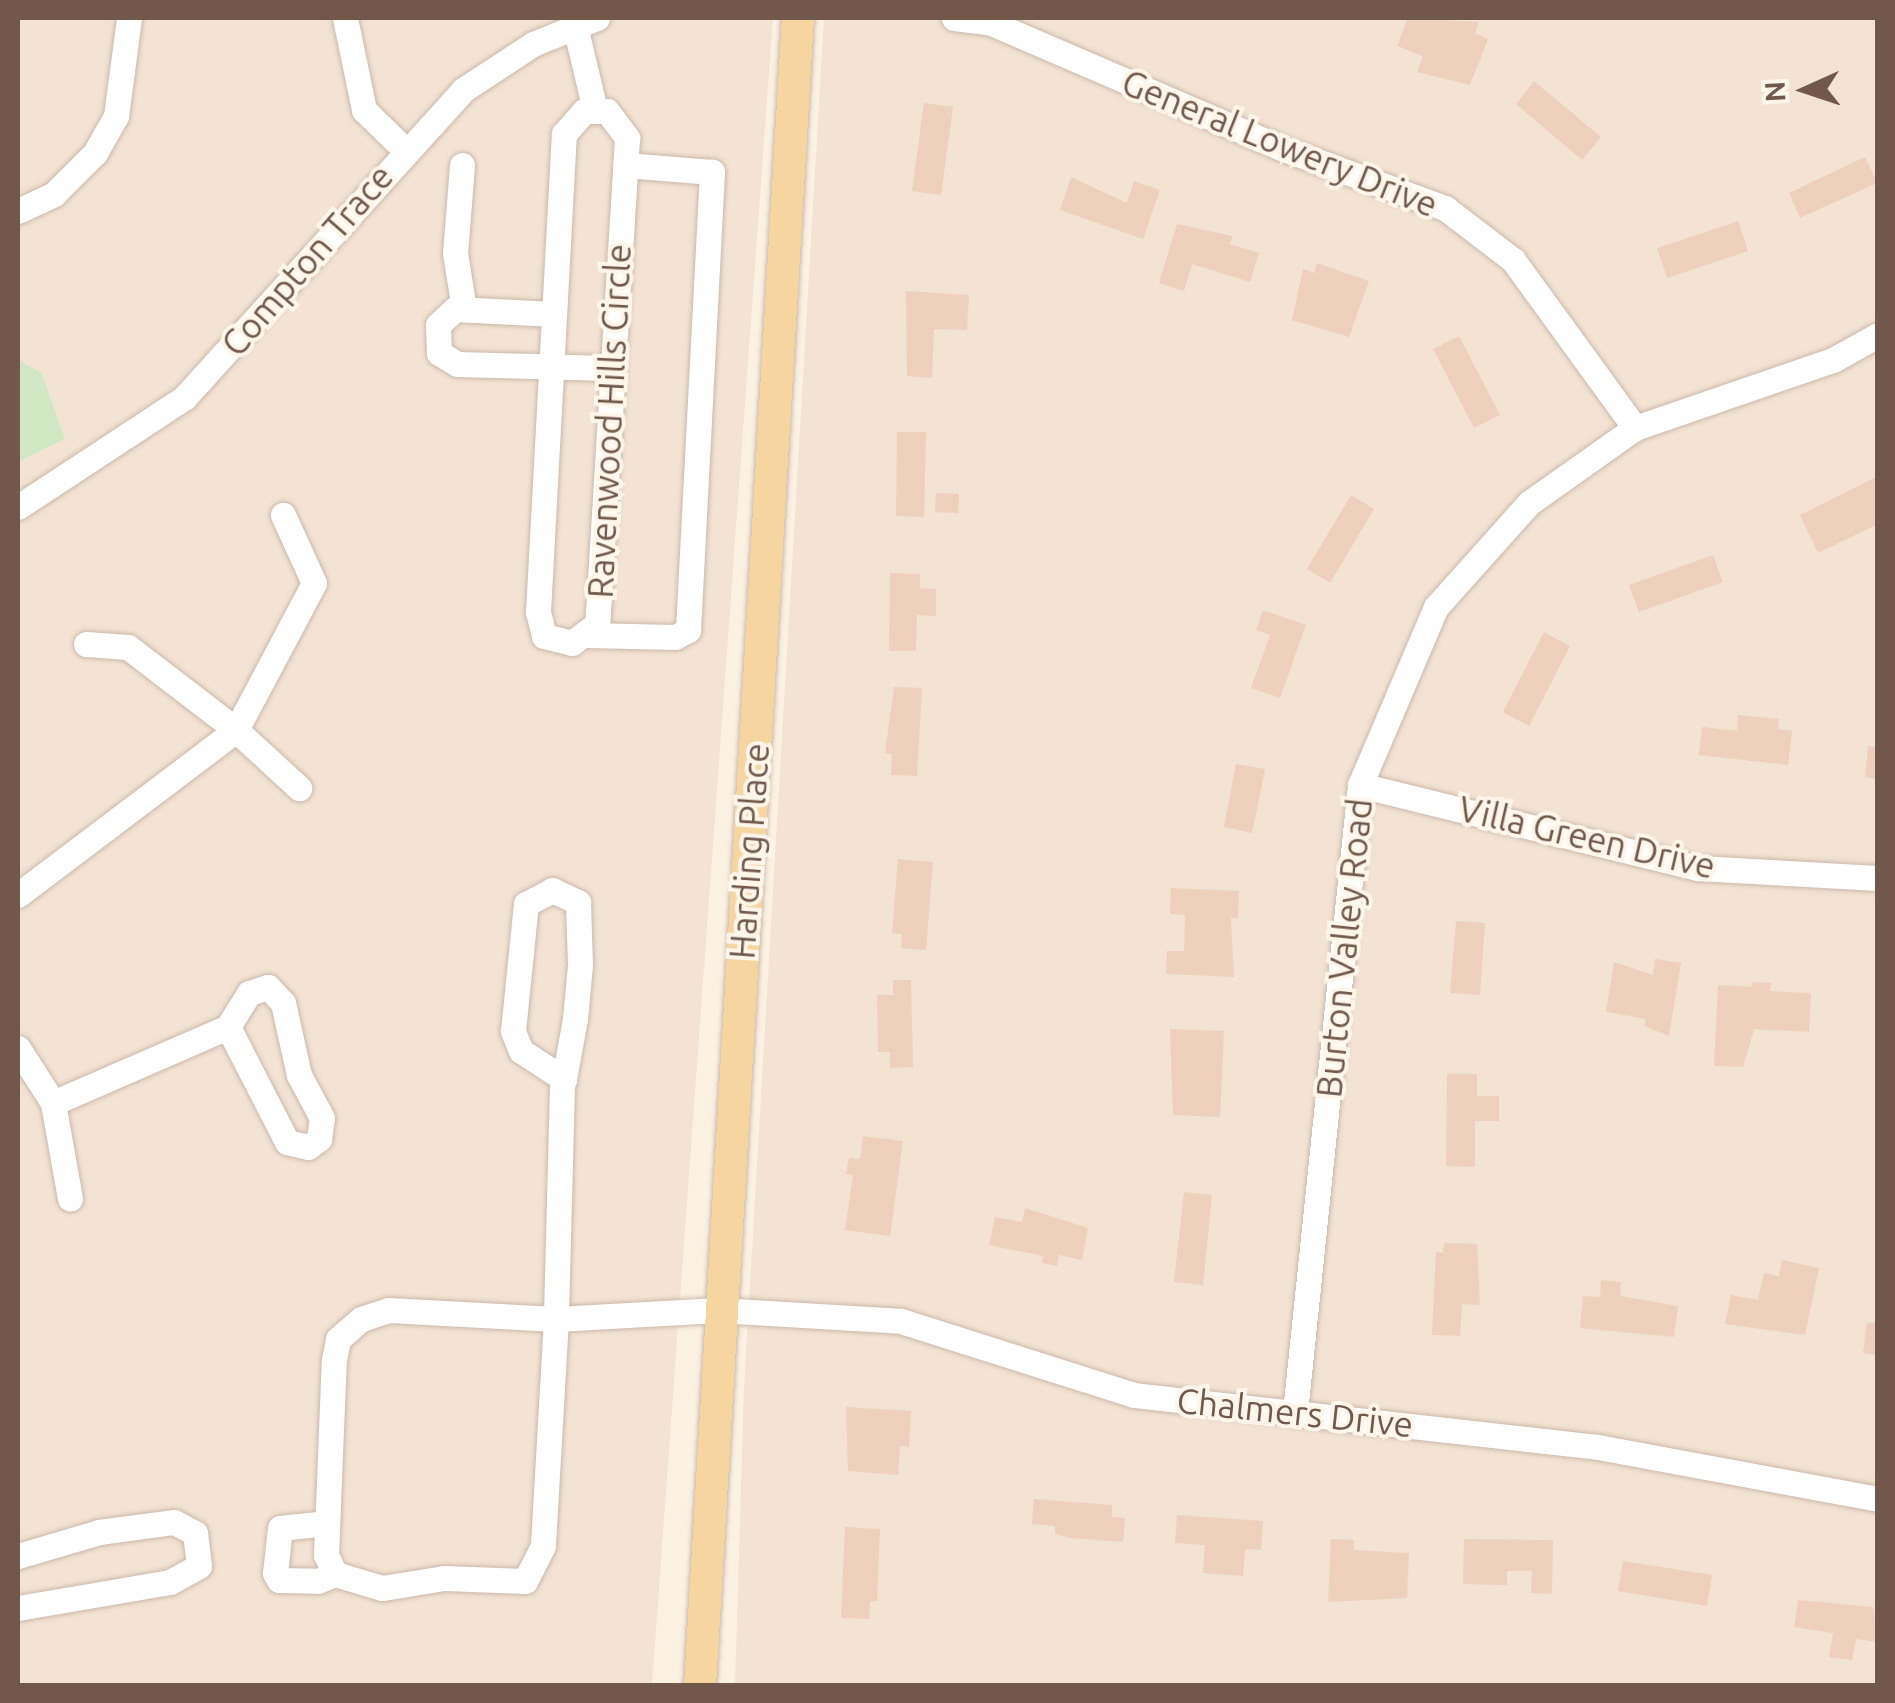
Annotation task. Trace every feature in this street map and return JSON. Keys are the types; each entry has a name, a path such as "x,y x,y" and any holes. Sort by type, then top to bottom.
{"main road":[{"name":"Harding Place","path":"700,1686 718,1310 798,18"}],"street":[{"path":"18,211 54,194 95,153 116,116 129,18"},
{"path":"345,18 364,110 405,150"},
{"name":"General Lowery Drive","path":"954,18 989,22 1280,147 1445,208 1514,260 1635,428"},
{"name":"Compton Trace","path":"18,507 184,398 405,150 464,90 533,44 586,22"},
{"name":"Ravenwood Hills Circle","path":"586,22 595,110"},
{"name":"Ravenwood Hills Circle","path":"595,110 607,111 624,128 625,166 597,624 588,635 553,641 538,625 564,134 575,117 595,110"},
{"path":"462,165 455,253 464,309"},
{"path":"588,635 675,636 688,630 712,172 625,166"},
{"path":"554,314 464,309 438,324 440,353 447,362 610,368"},
{"name":"Burton Valley Road","path":"1296,1412 1360,785 1436,607 1529,503 1635,428 1834,360 1878,336"},
{"path":"18,895 236,730 314,584 283,515"},
{"path":"86,644 128,648 236,730 299,788"},
{"name":"Villa Green Drive","path":"1360,785 1698,868 1878,878"},
{"path":"335,1574 326,1555 327,1523 280,1528 275,1574 280,1580 318,1581 335,1574 382,1588 444,1578 525,1581 542,1546 556,1319 564,1080 575,1019 578,902 552,890 526,904 514,1031 521,1051 564,1080"},
{"path":"52,1103 228,1027 249,992 268,987 282,1002 299,1076 322,1118 318,1140 308,1147 287,1142 228,1027"},
{"path":"18,1048 52,1103 70,1198"},
{"name":"Chalmers Drive","path":"327,1523 338,1339 362,1319 388,1310 556,1319 718,1310 901,1321 1134,1395 1598,1446 1878,1499"},
{"path":"18,1556 100,1532 174,1522 195,1533 199,1566 170,1582 18,1608"}],"shaded area":[{"path":"18,18 773,18 652,1685 18,1685 18,462 65,439 42,373 18,360"},
{"path":"824,18 1877,18 1877,1685 735,1686 744,1387"}],"green space":[{"path":"18,360 42,373 65,439 18,462"}],"building":[{"path":"1408,18 1479,22 1475,33 1488,39 1470,85 1417,72 1423,56 1397,46"},
{"path":"1534,81 1601,137 1582,160 1516,104"},
{"path":"924,103 953,107 941,195 912,191"},
{"path":"1865,157 1877,183 1800,218 1789,193"},
{"path":"1071,177 1127,203 1134,181 1160,190 1143,239 1060,210"},
{"path":"1738,221 1748,251 1667,278 1657,248"},
{"path":"1177,224 1233,236 1230,244 1259,253 1250,282 1192,264 1184,291 1159,283"},
{"path":"1317,263 1369,281 1349,337 1292,320 1303,269 1314,273"},
{"path":"906,291 969,295 967,330 934,329 932,378 907,376"},
{"path":"1459,336 1500,415 1474,428 1433,349"},
{"path":"897,432 926,432 924,517 896,516"},
{"path":"1878,476 1878,524 1818,553 1800,515"},
{"path":"936,493 959,494 958,513 935,512"},
{"path":"1351,495 1374,509 1330,583 1307,569"},
{"path":"1713,555 1723,582 1639,612 1629,585"},
{"path":"890,573 920,574 920,588 936,589 936,616 917,615 916,651 889,651"},
{"path":"1263,610 1306,625 1280,698 1251,688 1270,635 1256,630"},
{"path":"1544,632 1570,646 1529,726 1503,712"},
{"path":"894,687 922,688 917,776 891,775 892,754 885,753"},
{"path":"1738,715 1779,719 1778,729 1792,731 1788,765 1699,755 1702,727 1737,731"},
{"path":"1868,746 1878,747 1878,779 1865,777"},
{"path":"1236,764 1265,769 1252,833 1224,827"},
{"path":"898,859 933,862 926,950 901,948 902,934 892,933"},
{"path":"1171,888 1239,891 1238,918 1231,918 1234,977 1166,974 1167,951 1184,951 1185,915 1170,914"},
{"path":"1456,921 1485,923 1480,995 1450,993"},
{"path":"1655,959 1681,963 1669,1036 1644,1026 1646,1019 1606,1012 1614,962 1653,975"},
{"path":"893,980 911,980 913,1067 890,1068 890,1052 878,1052 877,995 893,995"},
{"path":"1752,982 1771,983 1770,991 1811,993 1809,1032 1754,1029 1743,1067 1714,1066 1718,985 1752,987"},
{"path":"1170,1029 1224,1031 1220,1117 1173,1115"},
{"path":"1447,1074 1477,1074 1477,1096 1499,1096 1499,1121 1475,1121 1475,1167 1446,1166"},
{"path":"863,1136 903,1141 890,1236 845,1230 853,1175 846,1174 849,1158 860,1159"},
{"path":"1184,1192 1212,1195 1203,1285 1174,1282"},
{"path":"1025,1208 1088,1228 1082,1260 1059,1255 1057,1266 1042,1263 1043,1256 989,1245 995,1217 1022,1222"},
{"path":"1444,1243 1477,1244 1480,1305 1462,1304 1460,1336 1432,1335 1436,1252 1443,1253"},
{"path":"1782,1260 1819,1268 1805,1335 1725,1324 1731,1295 1758,1300 1764,1273 1779,1276"},
{"path":"1601,1280 1621,1282 1620,1296 1678,1306 1674,1337 1580,1328 1583,1296 1600,1297"},
{"path":"1867,1322 1878,1324 1878,1355 1863,1353"},
{"path":"846,1407 911,1411 909,1447 900,1446 898,1475 848,1471"},
{"path":"1034,1499 1112,1505 1112,1517 1125,1518 1123,1542 1070,1538 1055,1534 1055,1526 1032,1524"},
{"path":"1177,1515 1263,1521 1261,1550 1245,1549 1243,1576 1203,1573 1205,1545 1175,1543"},
{"path":"845,1527 880,1529 877,1601 870,1601 869,1619 841,1618"},
{"path":"1331,1539 1354,1540 1354,1550 1409,1553 1407,1598 1328,1602"},
{"path":"1464,1539 1553,1540 1552,1594 1531,1593 1532,1571 1507,1571 1507,1585 1463,1584"},
{"path":"1623,1561 1712,1575 1707,1606 1618,1591"},
{"path":"1798,1600 1873,1607 1878,1642 1856,1639 1852,1660 1829,1657 1833,1633 1794,1627"}]}
